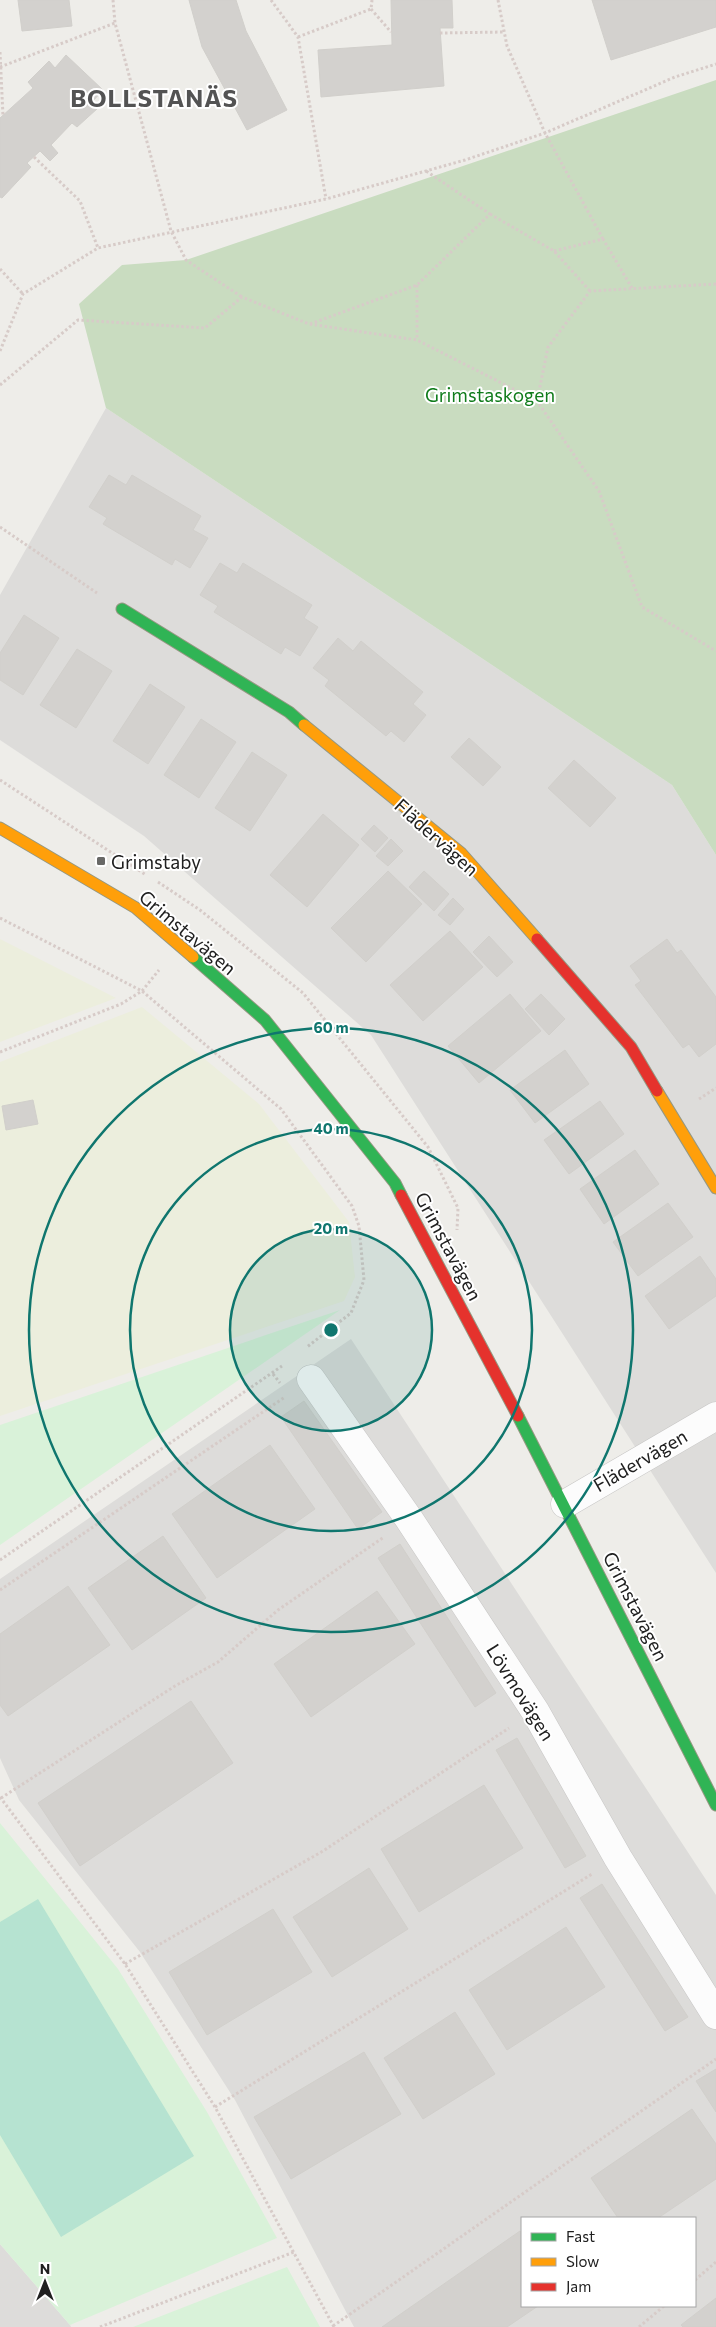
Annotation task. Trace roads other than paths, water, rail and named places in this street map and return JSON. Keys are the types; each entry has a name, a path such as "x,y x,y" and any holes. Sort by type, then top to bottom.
{"street":[{"name":"Flädervägen","path":"122,609 289,712 461,853 631,1048 716,1188"},
{"name":"Grimstavägen","path":"0,828 136,908 265,1020 395,1183 565,1504 716,1805"},
{"name":"Lövmovägen","path":"311,1379 409,1520 535,1711 618,1858 716,2015"},
{"name":"Flädervägen","path":"565,1504 716,1416"}],"place":[{"name":"Grimstaby","path":"101,861"}],"district":[{"name":"BOLLSTANÄS","path":"154,97"}],"park label":[{"name":"Grimstaskogen","path":"490,394"}]}
